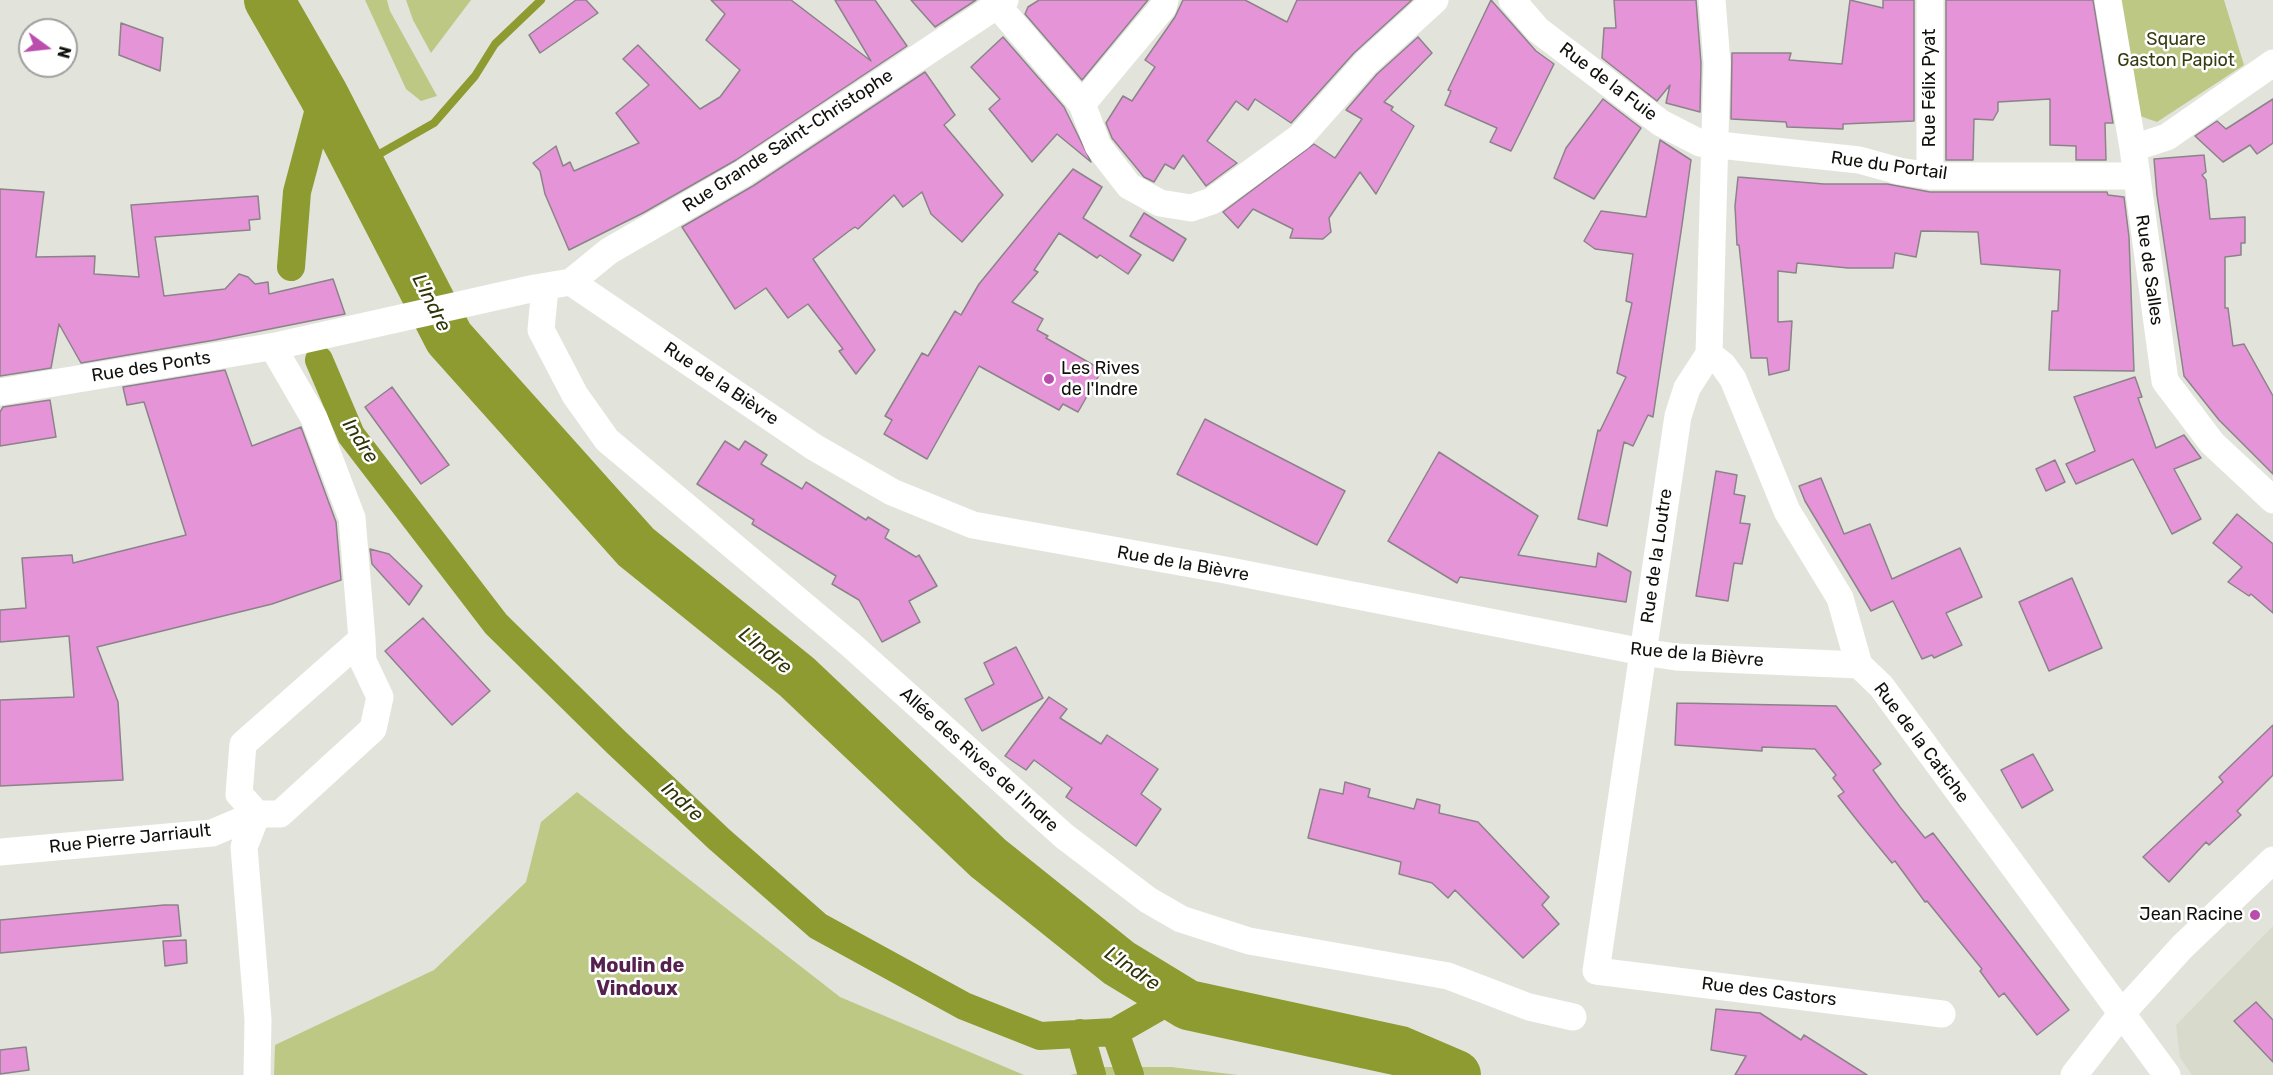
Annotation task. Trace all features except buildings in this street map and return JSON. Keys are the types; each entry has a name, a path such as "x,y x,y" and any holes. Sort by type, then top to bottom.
{"street":[{"path":"1082,104 1163,7 1165,0"},
{"path":"1001,2 1082,104 1098,146 1129,186 1160,203 1191,208 1212,201 1300,137 1366,63 1435,0"},
{"name":"Rue de la Fuie","path":"1512,0 1538,30 1661,123 1700,144 1715,147"},
{"path":"1712,0 1717,63 1711,196 1709,354 1723,365 1733,380 1787,511 1840,598 1859,665"},
{"name":"Rue Félix Pyat","path":"1930,0 1930,176"},
{"name":"Rue de Salles","path":"2108,0 2133,148 2135,176 2165,381 2212,443 2273,500"},
{"name":"Rue Grande Saint-Christophe","path":"571,282 609,251 744,172 1001,2"},
{"path":"2133,148 2167,136 2273,63"},
{"name":"Rue du Portail","path":"1715,147 1859,160 1899,171 1930,176 2135,176"},
{"name":"Rue des Ponts","path":"0,392 288,343 571,282"},
{"name":"Rue de la Bièvre","path":"571,282 814,447 892,492 972,525 1226,570 1642,652 1676,657 1859,665"},
{"name":"Allée des Rives de l'Indre","path":"540,287 541,330 575,396 606,440 648,472 707,526 851,645 1064,836 1148,900 1181,919 1249,940 1448,976 1529,1007 1573,1017"},
{"name":"Rue Pierre Jarriault","path":"0,852 178,838 212,833 257,814 280,814 373,729 380,697 363,661 352,518 314,418 278,356 288,343"},
{"name":"Rue de la Loutre","path":"1596,971 1678,416 1687,388 1709,354"},
{"path":"257,1075 258,1020 244,847 257,814 239,794 243,744 362,639"},
{"name":"Rue de la Catiche","path":"1859,665 1881,686 2026,888 2167,1075"},
{"path":"2074,1075 2122,1013 2182,947 2273,860"},
{"name":"Rue des Castors","path":"1596,971 1942,1014"}],"shaded area":[{"path":"2273,926 2273,1075 2192,1075 2180,1058 2176,1025"}],"green space":[{"path":"365,0 387,0 390,11 437,96 421,101 406,89"},
{"path":"406,0 471,0 431,53 413,20"},
{"name":"Square Gaston Papiot","path":"2117,0 2224,0 2244,65 2157,122 2137,115"},
{"path":"577,792 840,997 1024,1075 274,1075 275,1045 434,970 526,882 541,822"},
{"path":"1102,1067 1171,1067 1238,1075 1070,1075"}],"waterway":[{"name":"L'Indre","path":"269,0 323,94 449,338 636,547 797,677 988,858 1119,963 1188,1005 1400,1051 1456,1075"},
{"path":"360,165 434,123 475,76 495,44 541,0"},
{"name":"Indre","path":"291,267 297,192 323,94"},
{"name":"Indre","path":"319,360 351,435 496,624 719,839 818,926 964,1006 1040,1036 1115,1032 1176,997"},
{"path":"1115,1032 1130,1075"},
{"path":"1080,1033 1092,1075"}],"place":[{"name":"Les Rives de l'Indre","path":"1049,379"},
{"name":"Jean Racine","path":"2255,915"}],"district":[{"name":"Moulin de Vindoux","path":"637,978"}]}
